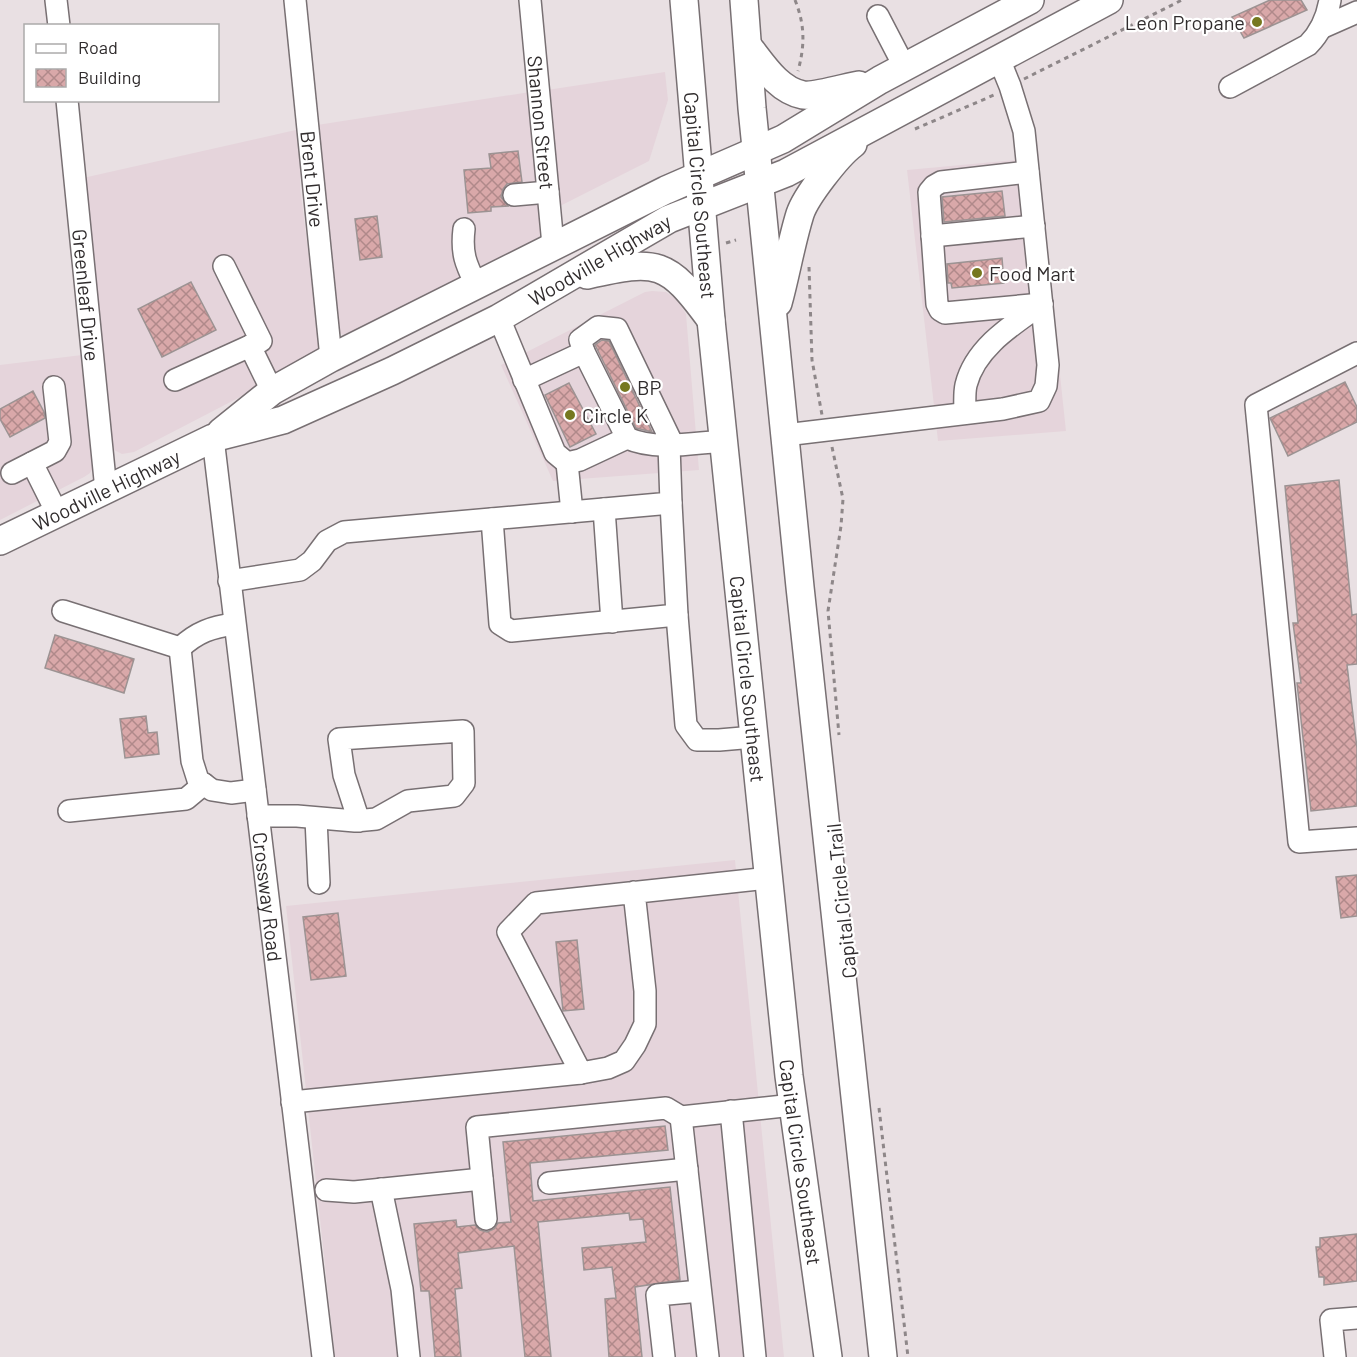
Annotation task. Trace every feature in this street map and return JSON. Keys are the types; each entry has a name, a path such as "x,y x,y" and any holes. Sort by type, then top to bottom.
{"main road":[{"name":"Capital Circle Southeast","path":"684,0 711,320 793,1105 828,1357"},
{"path":"744,0 759,183 884,1357"},
{"name":"Woodville Highway","path":"213,438 272,391 332,358 553,245 700,175 783,139 880,80 1030,0"},
{"name":"Woodville Highway","path":"0,541 213,438 283,420 392,371 499,318 669,219 786,173 898,125 999,59 1109,0"},
{"path":"748,46 780,84 805,96 880,80"},
{"path":"774,322 801,211 816,187 844,151 898,125"},
{"path":"561,281 629,265 644,264 661,269 690,290 711,320"}],"street":[{"path":"56,0 59,24"},
{"name":"Brent Drive","path":"295,0 332,358"},
{"name":"Shannon Street","path":"530,0 553,245"},
{"path":"1230,87 1308,45 1318,35 1327,15 1330,0"},
{"path":"1321,28 1357,12"},
{"path":"878,16 904,68"},
{"path":"785,435 1003,409 1039,401 1046,386 1048,365 1024,131 999,59"},
{"name":"Greenleaf Drive","path":"66,102 106,490"},
{"path":"1028,172 941,182 929,192 937,304 945,313 1042,304"},
{"path":"514,195 548,192"},
{"path":"932,236 1034,226"},
{"path":"464,229 462,245 464,260 476,285"},
{"path":"175,380 261,341 224,267"},
{"path":"965,413 966,386 977,360 1004,330 1042,304"},
{"path":"499,318 555,453 567,463 572,512"},
{"path":"724,441 671,445 638,443 627,438 580,340 598,327 617,329 671,445 671,503 686,725 697,740 754,737"},
{"path":"250,346 272,391"},
{"path":"524,380 584,352"},
{"path":"1357,353 1256,405 1299,842 1357,838"},
{"path":"12,472 55,452 60,442 54,387"},
{"name":"Crossway Road","path":"213,438 323,1357"},
{"path":"567,463 580,460 627,438"},
{"path":"32,463 57,513"},
{"path":"229,581 300,570 312,561 327,541 344,532 671,503"},
{"path":"604,509 612,622"},
{"path":"492,519 500,624 511,631 677,615"},
{"path":"63,611 180,648"},
{"path":"180,648 192,637 211,628 234,624"},
{"path":"180,648 192,761 198,780 212,790 231,793 255,790"},
{"path":"258,816 297,816 359,821 376,819 408,801 454,796 464,783 463,731 339,739 344,775 359,821"},
{"path":"69,810 186,799 204,784"},
{"path":"316,819 319,883"},
{"path":"581,1073 508,932 537,903 769,878"},
{"path":"292,1101 581,1073 608,1068 624,1061 645,1024 645,991 634,892"},
{"path":"486,1219 477,1127 666,1108 681,1117 793,1105"},
{"path":"731,1111 755,1357"},
{"path":"681,1117 708,1357"},
{"path":"549,1184 687,1169"},
{"path":"326,1190 354,1192 482,1179"},
{"path":"381,1189 402,1288 409,1357"},
{"path":"664,1357 657,1295 700,1291"},
{"path":"1335,1357 1331,1320 1357,1318"}],"path":[{"path":"795,0 802,18 803,46 796,77"},
{"path":"898,125 1010,86 1182,0"},
{"path":"726,243 736,240"},
{"path":"811,258 809,305 812,360 823,417"},
{"path":"830,442 843,499 828,611 840,746"},
{"path":"878,1101 908,1357"}],"shaded area":[{"path":"665,72 668,100 649,161 558,207 547,90"},
{"path":"530,92 543,235 537,243 349,334 343,335 337,331 317,125"},
{"path":"300,129 300,188 321,350 315,358 134,452 122,454 114,450 105,441 83,178"},
{"path":"1037,158 1066,431 938,441 907,170"},
{"path":"645,292 666,292 677,300 686,314 699,470 553,481 501,365"},
{"path":"82,355 94,466 84,477 0,520 0,365"},
{"path":"735,860 784,1357 335,1357 286,906"}],"building":[{"name":"Leon Propane","path":"1270,0 1301,0 1307,10 1244,38 1232,17"},
{"path":"518,151 522,182 507,184 503,189 501,197 508,206 491,207 491,211 468,213 464,170 491,168 489,154"},
{"path":"1002,191 1005,216 944,222 942,197"},
{"path":"377,216 382,257 360,260 355,219"},
{"name":"Food Mart","path":"1002,258 1004,283 952,288 951,283 948,283 947,264"},
{"path":"191,282 216,330 162,357 138,309"},
{"path":"602,340 609,341 652,432 636,428 595,345"},
{"path":"1345,382 1357,407 1357,422 1288,456 1270,418"},
{"name":"Circle K","path":"569,383 596,434 570,447 545,395"},
{"path":"33,391 45,418 10,437 0,419 0,409"},
{"path":"1339,480 1352,615 1357,614 1357,664 1347,665 1357,748 1357,806 1311,811 1297,683 1301,683 1293,623 1298,623 1285,486"},
{"path":"55,635 134,659 124,693 45,668"},
{"path":"146,716 148,733 157,732 159,754 125,758 120,719"},
{"path":"1357,875 1357,916 1341,918 1336,877"},
{"path":"338,913 346,976 311,980 303,917"},
{"path":"577,940 584,1009 563,1011 556,942"},
{"path":"665,1126 668,1150 530,1163 533,1201 670,1187 680,1280 635,1287 642,1357 609,1357 605,1299 616,1298 612,1267 584,1270 582,1248 646,1242 643,1219 630,1220 629,1213 538,1222 551,1357 525,1357 514,1246 458,1253 462,1288 455,1289 461,1357 435,1357 429,1291 421,1291 414,1224 456,1220 457,1227 475,1225 487,1232 494,1229 498,1223 511,1222 503,1142"},
{"path":"1357,1234 1357,1281 1324,1285 1324,1277 1319,1277 1316,1247 1320,1247 1320,1238"}],"place":[{"name":"Leon Propane","path":"1257,22"},
{"name":"Food Mart","path":"977,273"},
{"name":"BP","path":"625,387"},
{"name":"Circle K","path":"570,415"}]}
